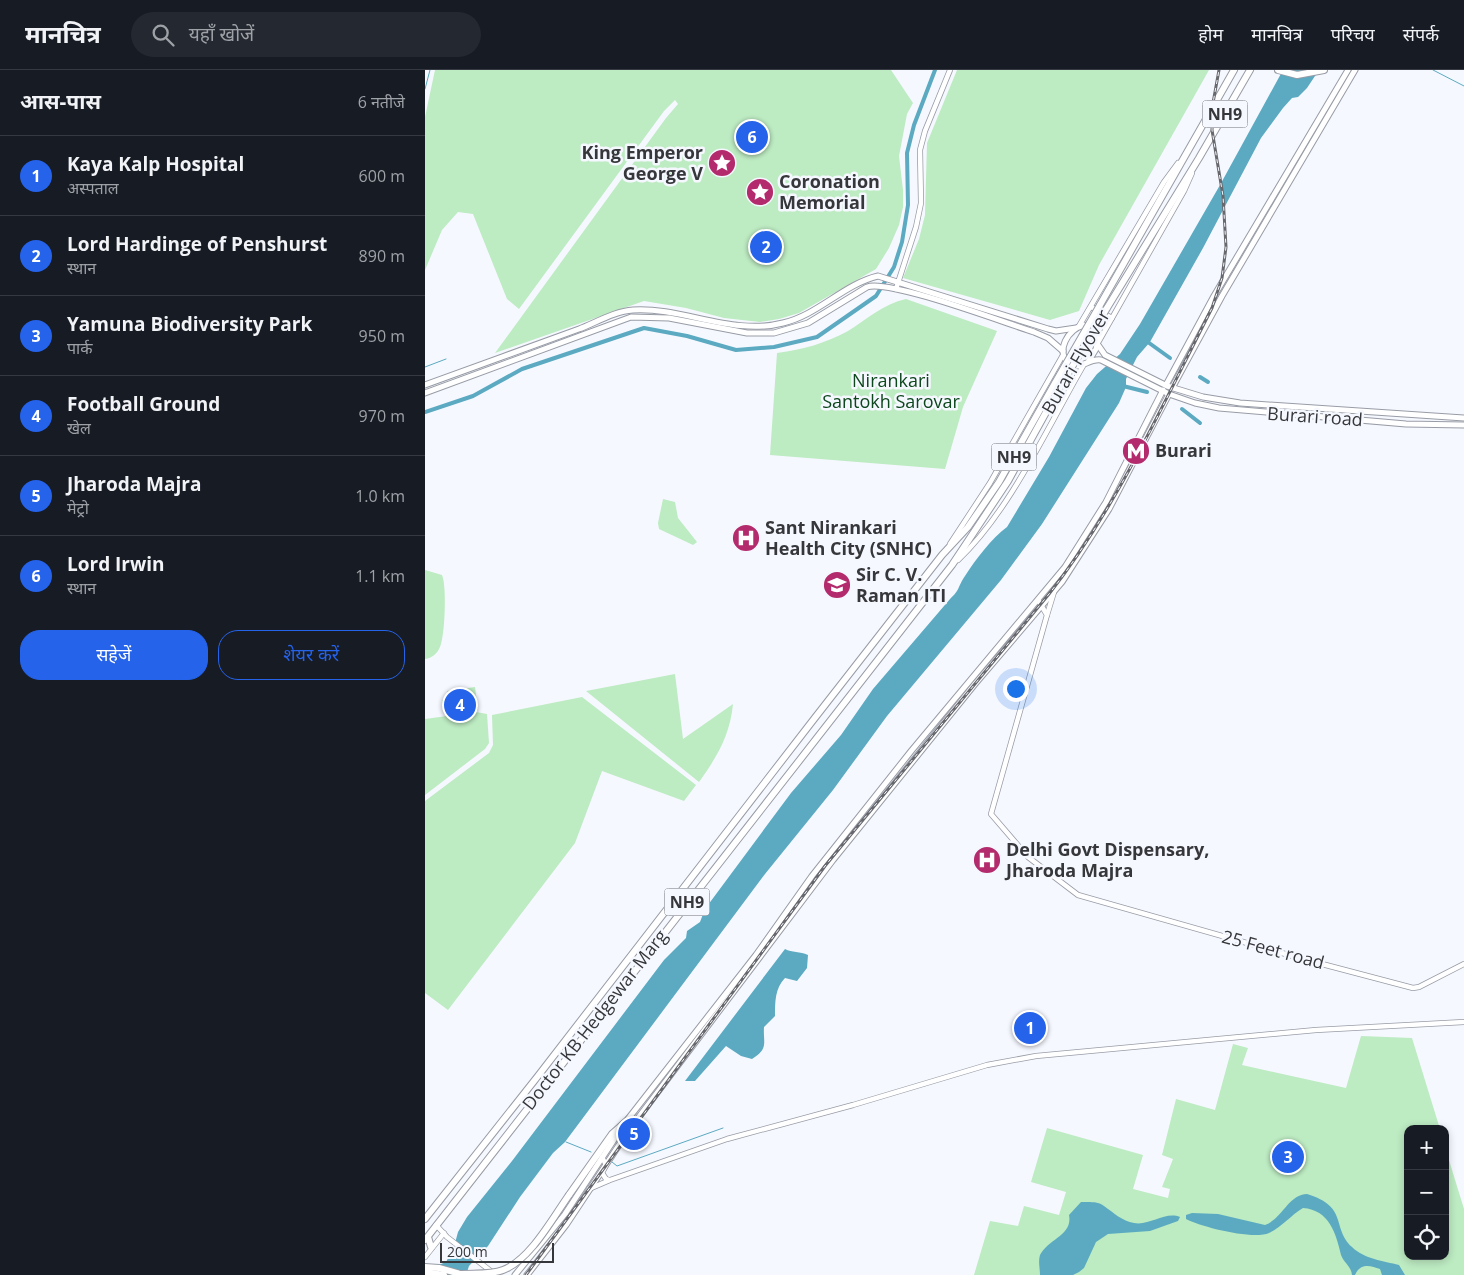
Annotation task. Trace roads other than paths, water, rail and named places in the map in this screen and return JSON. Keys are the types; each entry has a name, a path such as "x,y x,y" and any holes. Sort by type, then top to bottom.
{"highway":[{"name":"NH9","path":"1187,152 1234,70"},
{"name":"NH9","path":"1199,158 1250,70"},
{"path":"1279,70 1302,75 1324,70"},
{"name":"Burari Flyover","path":"952,565 1171,184 1187,152"},
{"name":"Burari Flyover","path":"942,555 971,529 1008,481 1060,387 1199,158"},
{"name":"Doctor KB Hedgewar Marg","path":"425,1219 942,555"},
{"name":"Doctor KB Hedgewar Marg","path":"426,1239 952,565"},
{"path":"425,1268 439,1268 462,1274 501,1271 514,1265 525,1256 613,1134 629,1118"},
{"path":"426,1239 431,1248"},
{"path":"425,1272 444,1275"}],"main road":[{"path":"515,1275 565,1214 629,1118 756,955 812,876 912,750 1065,568 1091,528 1214,296 1348,70"},
{"path":"527,1275 566,1225 632,1126 879,801 1043,605 1089,542 1109,509 1222,296 1355,70"},
{"path":"425,392 491,370 515,357 629,310 663,310 736,326 783,324 805,315 867,280 883,277 1048,338 1063,353 1066,362 1072,366 1103,358 1171,391"},
{"path":"425,385 488,363 515,357 623,319 641,316 669,318 739,332 774,333 808,323 867,286 877,284 942,299 1056,331 1078,327 1093,328 1103,358"},
{"path":"1063,353 1067,338 1078,327"},
{"path":"1085,364 1099,342"},
{"path":"488,363 491,370"},
{"name":"Burari road","path":"1171,391 1240,403 1426,418 1464,418"},
{"name":"Burari road","path":"1171,391 1195,403 1229,410 1406,424 1464,425"}],"street":[{"path":"894,289 912,245 921,203 920,150 925,131 950,70"},
{"path":"1078,327 1164,182 1187,152"},
{"path":"1099,342 1184,192 1199,158"},
{"path":"1091,307 1112,318"},
{"path":"942,555 990,483 1063,353"},
{"path":"952,565 969,549 1009,495 1085,364"},
{"path":"1047,615 1055,590"},
{"path":"1038,600 1043,605 1047,615"},
{"name":"25 Feet road","path":"1047,615 991,814 1031,859 1078,895 1413,988 1419,987 1464,964"},
{"path":"588,1190 610,1180 727,1139 853,1105 987,1065 1036,1056 1316,1030 1464,1022"},
{"path":"602,1157 606,1164 602,1174 606,1179 610,1180"},
{"path":"436,1225 445,1235 496,1275"},
{"path":"425,1257 431,1248 445,1235"}],"water":[{"path":"1283,70 1319,70 1307,88 1298,97 1292,98 1283,108 1261,138 1203,248 1150,342 1137,357 1126,379 1126,387 1119,403 1042,524 1001,580 887,716 833,790 765,874 565,1142 553,1153 520,1197 488,1246 469,1266 466,1275 425,1275 431,1268 446,1262 454,1247 458,1232 467,1217 512,1161 664,960 686,938 687,931 700,922 705,909 791,793 841,735 873,689 956,593 965,576 984,550 1007,527 1049,457 1086,388 1097,374 1120,354 1140,324 1220,185"},
{"path":"785,949 808,955 807,968 797,981 785,978 779,986 775,1016 764,1027 764,1045 761,1052 752,1059 741,1056 726,1046 695,1081 685,1081"},
{"path":"1307,1194 1329,1205 1334,1211 1346,1240 1352,1247 1374,1259 1399,1265 1405,1275 1382,1275 1380,1269 1366,1266 1360,1268 1355,1275 1352,1275 1341,1255 1337,1239 1330,1224 1319,1213 1312,1210 1303,1208 1274,1230 1261,1235 1227,1232 1203,1226 1186,1219 1186,1215 1192,1213 1218,1214 1265,1225 1276,1218 1295,1198"},
{"path":"1081,1202 1102,1204 1122,1219 1134,1223 1169,1216 1180,1217 1178,1221 1150,1231 1108,1234 1096,1242 1084,1268 1073,1275 1040,1275 1040,1255 1048,1245 1064,1232 1069,1222 1069,1215"}],"waterway":[{"path":"425,89 430,70"},
{"path":"425,412 473,396 522,369 644,328 687,336 736,350 774,347 817,337 876,296 894,267 902,242 908,205 907,153 914,125 935,70"},
{"path":"1433,70 1464,86"},
{"path":"1145,340 1170,358"},
{"path":"425,367 446,359"},
{"path":"1200,377 1208,382"},
{"path":"1123,386 1147,392"},
{"path":"1182,409 1200,423"},
{"path":"612,1162 617,1166 723,1128"},
{"path":"566,1142 591,1152"}],"railway":[{"path":"526,1275 825,866 1049,594 1096,527 1117,491 1157,418 1212,308 1222,278 1226,247 1223,196 1212,130 1213,103 1219,70"}],"place":[{"name":"Lord Irwin","path":"752,137"},
{"name":"King Emperor George V","path":"722,163"},
{"name":"Coronation Memorial","path":"760,192"},
{"name":"Lord Hardinge of Penshurst","path":"766,247"},
{"name":"Burari","path":"1136,451"},
{"name":"Sant Nirankari Health City (SNHC)","path":"746,538"},
{"name":"Sir C. V. Raman ITI","path":"837,585"},
{"name":"Football Ground","path":"460,705"},
{"name":"Delhi Govt Dispensary, Jharoda Majra","path":"987,860"},
{"name":"Kaya Kalp Hospital","path":"1030,1028"},
{"name":"Jharoda Majra","path":"634,1134"},
{"name":"Yamuna Biodiversity Park","path":"1288,1157"}],"park label":[{"name":"Nirankari Santokh Sarovar","path":"891,391"}]}
